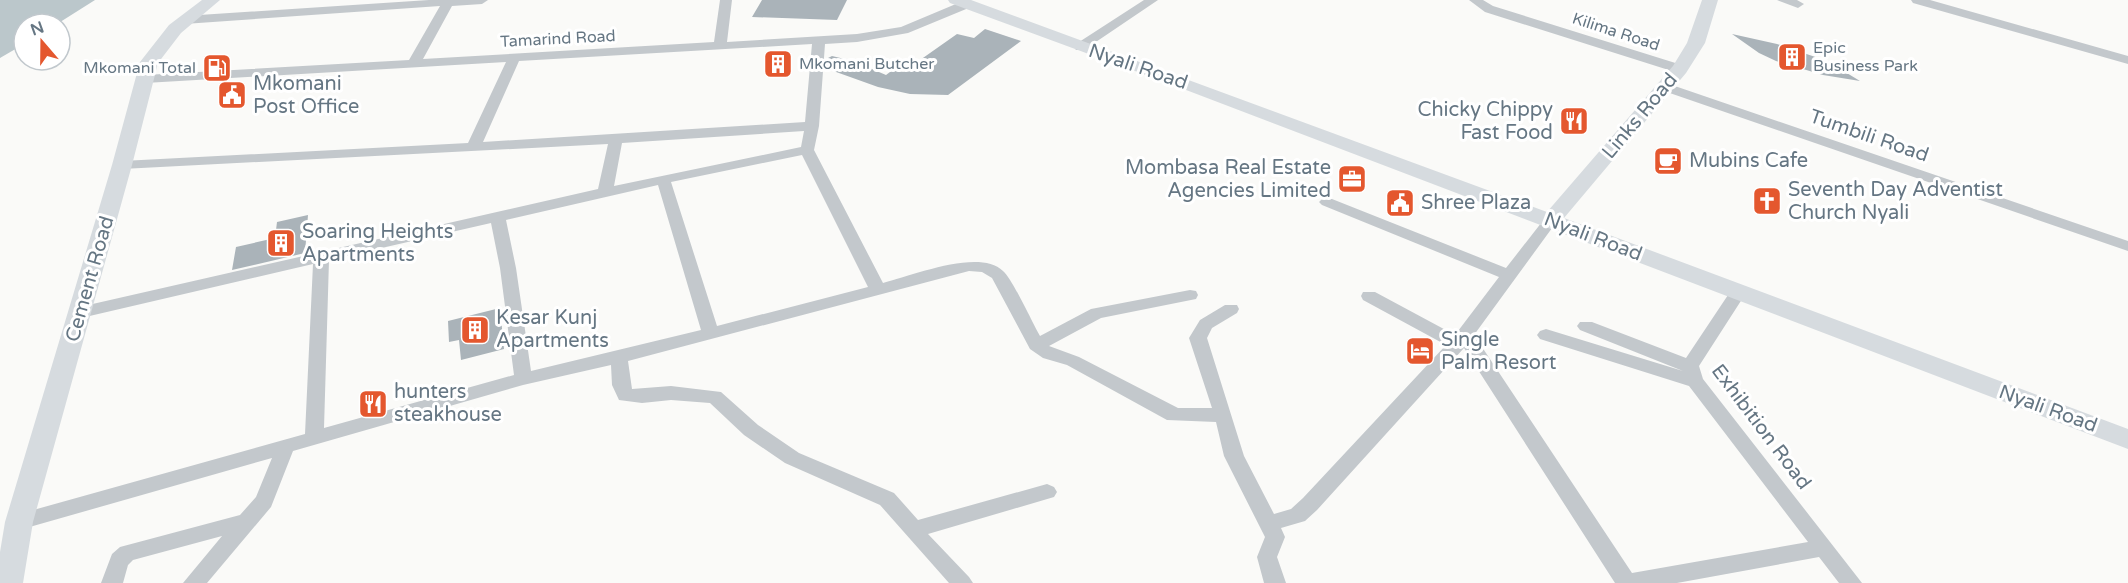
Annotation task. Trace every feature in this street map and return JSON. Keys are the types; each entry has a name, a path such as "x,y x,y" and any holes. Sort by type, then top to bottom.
{"main road":[{"name":"Cement Road","path":"9,583 19,522 81,312 148,62 184,20 212,0"},
{"name":"Links Road","path":"1550,221 1680,69 1696,43 1710,0"},
{"name":"Nyali Road","path":"962,2 1080,47 1179,81 2128,439"}],"street":[{"path":"184,20 482,0"},
{"path":"720,47 726,0"},
{"path":"1080,47 1152,0"},
{"name":"Kilima Road","path":"1475,0 1489,9 1680,69"},
{"path":"1783,0 1798,4"},
{"path":"1917,0 2128,60"},
{"path":"413,65 448,2"},
{"name":"Tamarind Road","path":"145,79 857,38 904,30 962,2"},
{"path":"819,41 812,126 807,150 878,288"},
{"path":"474,145 499,95 514,58"},
{"name":"Tumbili Road","path":"1666,87 2128,246"},
{"path":"122,165 616,139 812,126"},
{"path":"605,193 616,139"},
{"path":"81,312 663,179 807,150"},
{"path":"663,179 711,333"},
{"path":"1327,202 1511,276"},
{"path":"498,217 508,267 523,379"},
{"path":"1268,524 1298,515 1310,504 1461,340 1550,221"},
{"path":"314,438 321,258"},
{"path":"19,522 523,379 619,357 969,266 986,267 998,275 1036,345 1049,354 1073,361 1159,405 1173,415 1223,415"},
{"name":"Exhibition Road","path":"1738,293 1693,373 1851,583"},
{"path":"1036,345 1097,313 1190,295"},
{"path":"1369,296 1461,340 1626,583 1824,548"},
{"path":"1232,309 1206,324 1198,338 1234,456 1275,537 1267,557 1275,583"},
{"path":"1586,326 1693,373"},
{"path":"1546,334 1693,373"},
{"path":"619,357 621,385 625,395 671,393 715,397 751,430 792,458 887,499 962,583"},
{"path":"194,583 264,501 286,446"},
{"path":"913,530 1047,492"},
{"path":"112,583 119,560 128,553 248,520"}],"shaded area":[{"path":"0,0 95,0 72,15 72,12 12,12 12,51 0,58"}],"building":[{"path":"762,0 847,0 837,20 752,17"},
{"path":"985,29 1021,41 948,95 910,94 878,87 825,68 826,59 832,56 853,61 886,75 894,69 903,72 957,34 974,38"},
{"name":"Epic Business Park","path":"1732,34 1777,44 1827,61 1860,81 1823,75 1776,61 1759,53"},
{"name":"Mkomani Butcher","path":"788,56 788,68 769,70 768,58"},
{"name":"Soaring Heights Apartments","path":"308,215 305,253 232,270 236,247 275,238 277,222"},
{"name":"Kesar Kunj Apartments","path":"500,308 504,349 461,360 459,340 449,342 448,321"}],"place":[{"name":"Epic Business Park","path":"1792,57"},
{"name":"Mkomani Butcher","path":"778,64"},
{"name":"Mkomani Total","path":"217,68"},
{"name":"Mkomani Post Office","path":"232,95"},
{"name":"Chicky Chippy Fast Food","path":"1574,121"},
{"name":"Mubins Cafe","path":"1668,161"},
{"name":"Mombasa Real Estate Agencies Limited","path":"1352,179"},
{"name":"Seventh Day Adventist Church Nyali","path":"1767,201"},
{"name":"Shree Plaza","path":"1400,203"},
{"name":"Soaring Heights Apartments","path":"281,243"},
{"name":"Kesar Kunj Apartments","path":"475,330"},
{"name":"Single Palm Resort","path":"1420,351"},
{"name":"hunters steakhouse","path":"373,404"}]}
